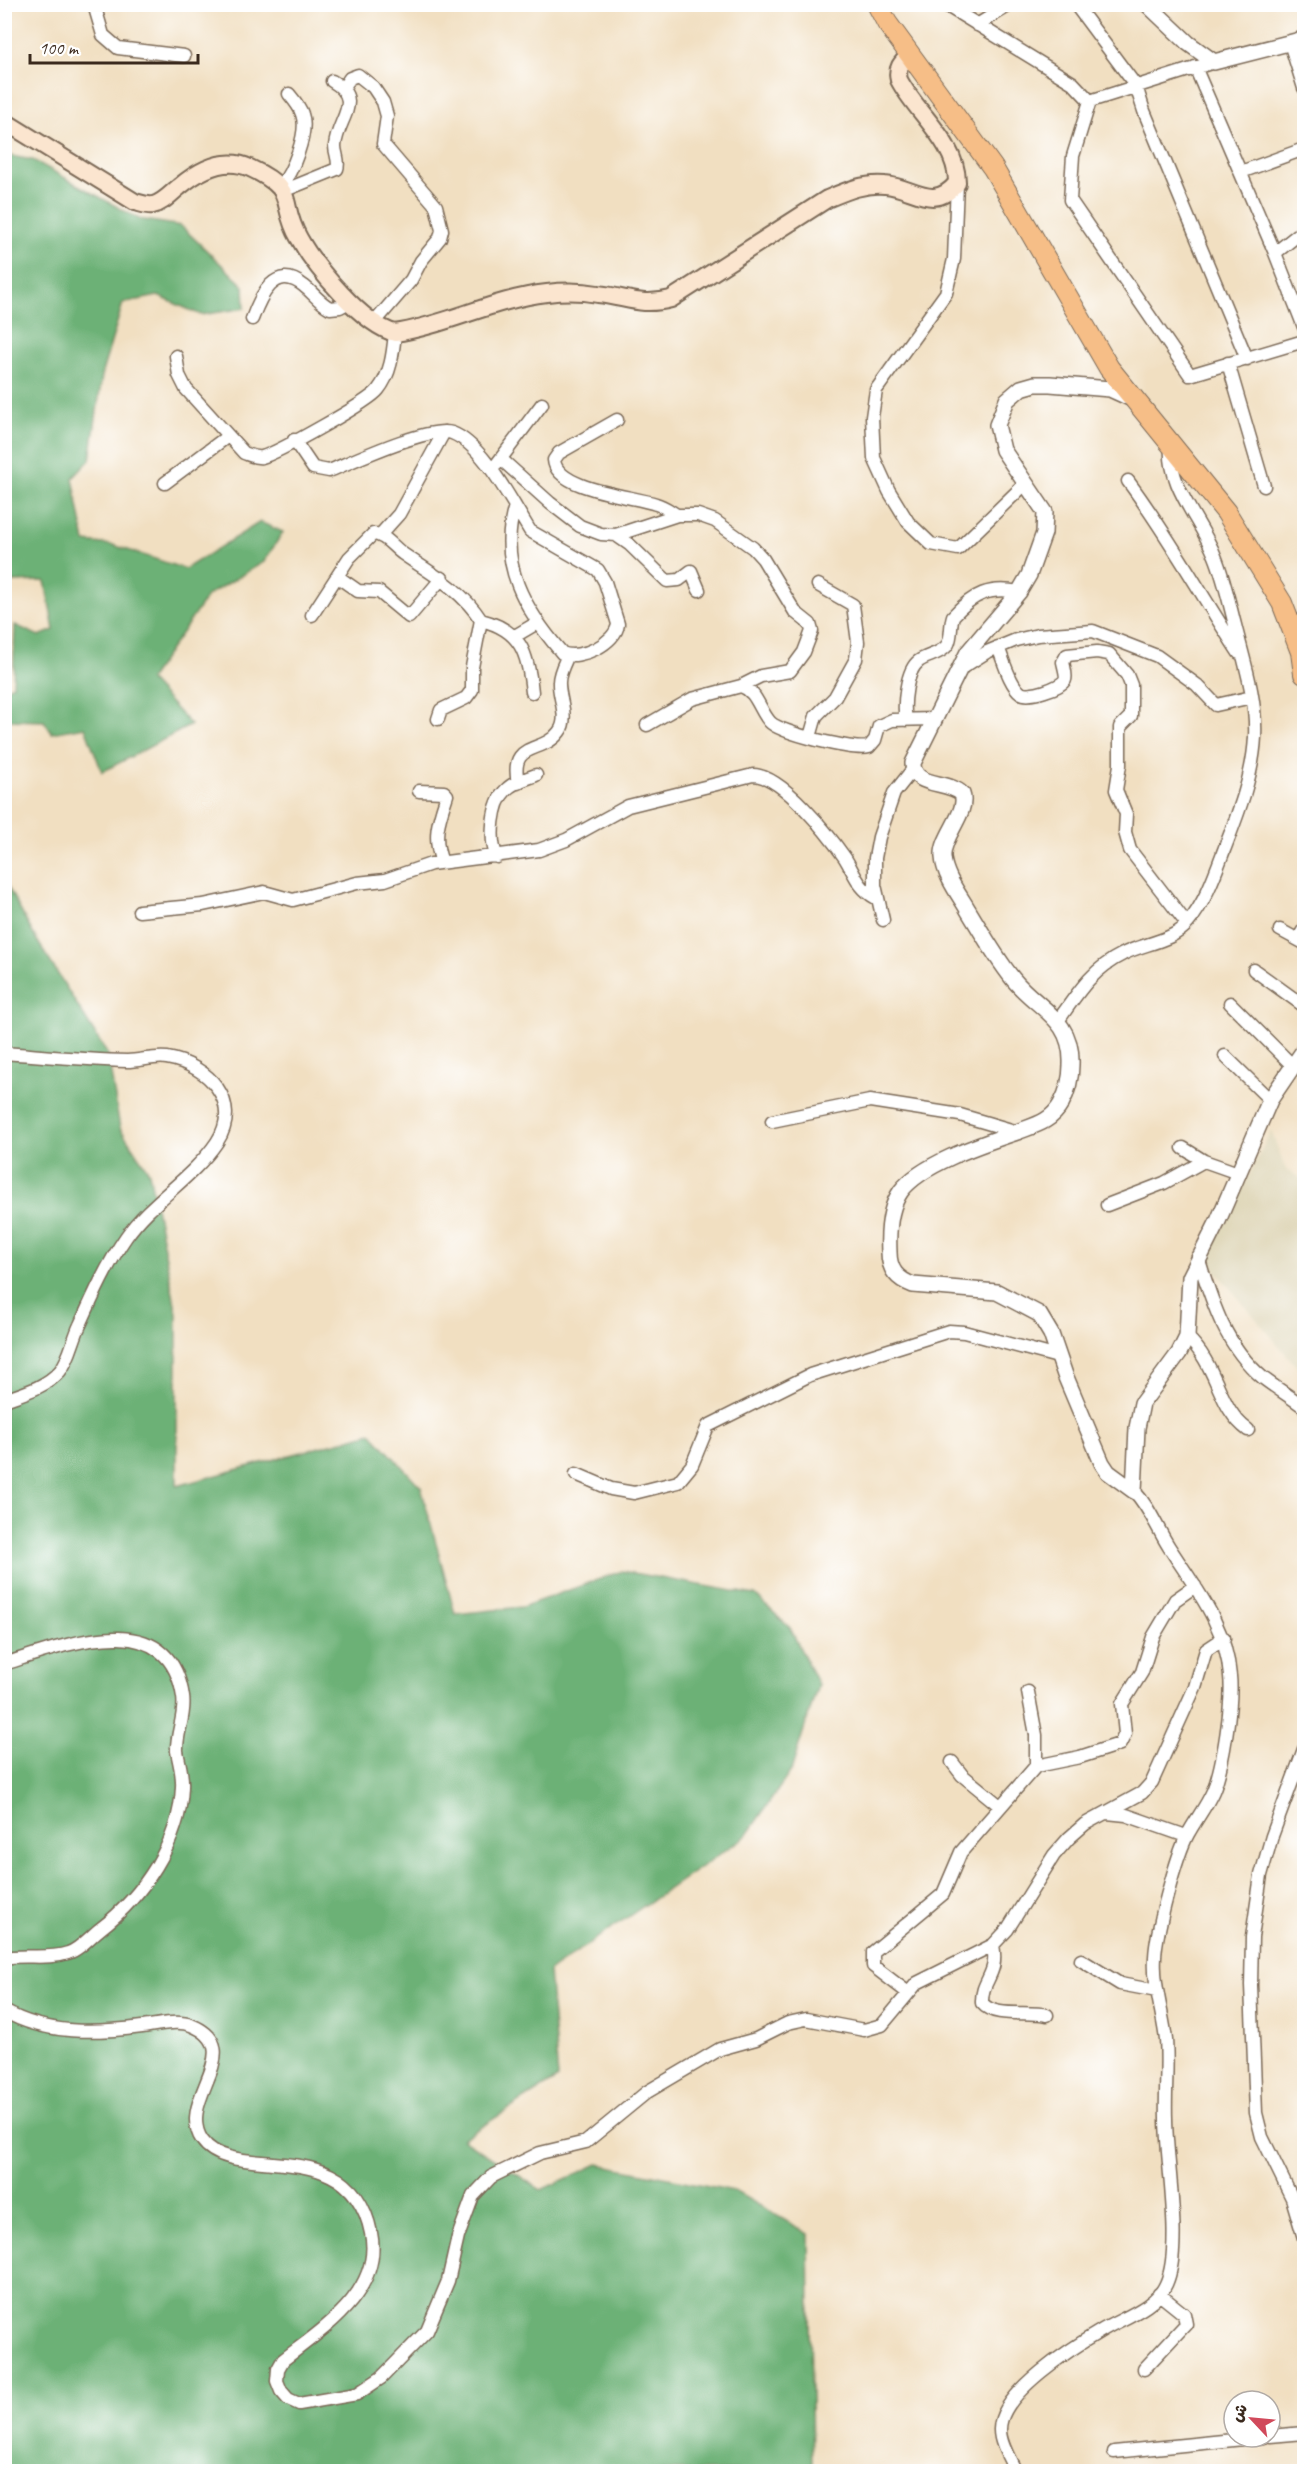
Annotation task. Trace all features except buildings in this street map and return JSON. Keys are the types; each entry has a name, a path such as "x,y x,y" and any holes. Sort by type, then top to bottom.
{"main road":[{"path":"877,4 910,55 993,168 1109,368 1226,512 1282,603 1301,652 1305,674"},
{"path":"4,122 135,202 144,205 161,202 204,169 233,163 247,166 281,189 299,238 350,302 374,323 395,333 528,295 574,292 600,294 638,303 654,303 671,299 827,199 850,190 886,185 930,198 943,196 957,183 955,162 899,80 897,73 900,64 910,55"}],"street":[{"path":"944,4 1072,83 1090,101"},
{"path":"977,25 1011,4"},
{"path":"1075,4 1136,86 1247,359"},
{"path":"1147,4 1188,43 1214,62"},
{"path":"96,8 103,35 118,48 184,56"},
{"path":"1090,101 1195,67 1297,41 1305,88"},
{"path":"1195,67 1305,327"},
{"path":"343,88 350,78 358,75 377,92 387,116 383,144 436,206 441,222 440,238 421,261 411,280 374,323"},
{"path":"281,189 337,170 339,162 336,143 348,103 343,88 332,81"},
{"path":"281,189 292,170 304,122 290,94"},
{"path":"1090,101 1073,156 1070,200 1190,375 1304,344"},
{"path":"1241,172 1305,149"},
{"path":"957,183 954,258 946,293 876,390 872,417 874,458 889,491 908,522 931,544 958,549 1025,484"},
{"path":"1275,252 1305,230"},
{"path":"252,319 261,294 267,287 285,279 298,282 330,308 340,308 350,302"},
{"path":"176,356 179,375 186,389 244,453 256,458 265,456 377,392 388,371 395,333"},
{"path":"1228,363 1264,486"},
{"path":"1016,2472 999,2427 1011,2402 1048,2366 1076,2346 1145,2307 1160,2294 1170,2271 1172,2235 1166,2117 1166,2041 1157,1991 1155,1958 1161,1926 1186,1836 1204,1809 1219,1772 1231,1690 1224,1638 1195,1586 1167,1544 1146,1504 1134,1491 1108,1472 1102,1463 1058,1357 1051,1334 1039,1314 997,1292 973,1288 914,1285 902,1281 893,1271 889,1260 889,1226 893,1210 900,1193 911,1179 975,1148 1046,1122 1061,1105 1071,1081 1070,1046 1067,1034 1058,1021 1012,978 968,910 945,868 943,851 964,803 962,794 955,789 919,778 913,769 913,763 976,640 1018,592 1029,574 1044,533 1045,512 1003,450 997,424 1007,400 1021,388 1035,384 1102,388 1132,399"},
{"path":"492,470 543,404"},
{"path":"617,420 559,453 554,460 556,468 566,478 580,486 659,505 677,515 707,518 753,548 763,559 795,612 810,624 811,637 790,671 761,676 741,686 692,699 647,725"},
{"path":"294,440 313,468 329,471 426,434 444,432 461,437 492,470 515,506 530,531 598,570 605,582 617,618 617,630 610,641 580,654 568,656 562,653 537,623 524,601 509,551 507,536 515,506"},
{"path":"380,535 392,524 409,498 444,432"},
{"path":"165,483 228,436"},
{"path":"1058,1021 1086,981 1101,966 1138,946 1170,937 1187,924 1216,872 1242,800 1253,756 1255,735 1252,697 1244,661 1215,554 1172,471 1171,444"},
{"path":"501,459 538,494 580,526 601,534 616,535 677,515"},
{"path":"1128,481 1182,559 1209,607 1244,661"},
{"path":"312,615 349,558 367,538 373,534 380,535 403,554 442,578 466,601 481,620 500,626 515,636 529,667 532,692"},
{"path":"616,535 629,544 667,581 679,580 691,571 699,590"},
{"path":"338,578 358,591 379,592 409,617 442,578"},
{"path":"810,737 816,716 835,697 858,651 856,612 853,605 818,585"},
{"path":"906,720 905,701 911,671 919,661 945,648 950,639 953,616 986,592 1001,589 1018,592"},
{"path":"438,719 441,710 466,698 472,690 471,674 481,620"},
{"path":"515,636 537,623"},
{"path":"959,670 998,647 1038,635 1075,630 1100,633 1157,656 1197,686 1216,705 1252,697"},
{"path":"998,647 1017,689 1027,695 1038,694 1063,683 1066,677 1064,659 1070,655 1104,652 1113,657 1127,675 1132,693 1131,712 1120,727 1120,765 1116,790 1126,814 1126,842 1187,924"},
{"path":"518,783 515,768 522,753 556,735 563,726 559,678 568,656"},
{"path":"741,686 751,691 770,723 779,730 864,748 873,744 881,723 934,719"},
{"path":"883,920 876,898 875,858 879,837 894,793 913,769"},
{"path":"497,857 491,834 498,803 507,789 536,775"},
{"path":"139,910 203,905 264,892 293,900 357,883 385,880 409,870 442,862 539,850 558,843 612,813 638,802 758,775 773,782 815,820 846,860 859,885 876,898"},
{"path":"419,791 444,792 447,795 438,822 435,843 442,862"},
{"path":"1280,930 1302,937"},
{"path":"1254,970 1305,1006"},
{"path":"1230,1003 1293,1066"},
{"path":"1134,1491 1137,1428 1142,1403 1179,1353 1187,1337 1190,1277 1218,1221 1270,1100 1305,1050"},
{"path":"4,1053 129,1061 165,1058 180,1062 199,1072 221,1092 227,1121 217,1142 194,1172 148,1212 126,1237 93,1298 60,1370 37,1389 4,1400"},
{"path":"1226,1056 1270,1100"},
{"path":"772,1121 870,1101 960,1115 1018,1132"},
{"path":"1183,1148 1204,1161 1238,1173"},
{"path":"1107,1205 1164,1184 1204,1161"},
{"path":"1198,1257 1212,1304 1226,1335 1263,1378 1305,1407"},
{"path":"576,1474 611,1489 634,1493 678,1482 692,1465 708,1426 810,1375 949,1331 964,1332 1058,1357"},
{"path":"1187,1337 1201,1349 1234,1421 1248,1431"},
{"path":"907,1992 873,1966 873,1952 943,1894 961,1852 1036,1767 1080,1757 1120,1744 1125,1734 1122,1704 1142,1672 1153,1637 1175,1600 1195,1586"},
{"path":"4,2011 38,2023 78,2032 189,2024 209,2034 216,2046 211,2071 198,2098 198,2128 202,2140 214,2150 233,2157 286,2163 338,2179 364,2207 372,2238 372,2257 362,2289 353,2301 283,2360 278,2369 277,2381 281,2391 288,2399 299,2404 357,2394 381,2378 427,2331 448,2281 458,2236 473,2196 491,2177 540,2153 586,2142 647,2092 720,2049 756,2039 788,2024 806,2019 857,2029 876,2028 887,2019 907,1992 929,1975 993,1945 1007,1930 1054,1855 1085,1824 1142,1793 1152,1782 1195,1687 1203,1655 1209,1645 1224,1638"},
{"path":"4,1664 87,1639 134,1640 167,1656 178,1680 184,1708 177,1750 182,1768 182,1789 168,1845 156,1869 112,1920 69,1953 39,1958 18,1955 4,1958"},
{"path":"1028,1692 1036,1735 1036,1767"},
{"path":"1305,1749 1272,1836 1261,1875 1252,1937 1251,1985 1256,2112 1262,2137 1292,2198 1305,2238"},
{"path":"952,1762 962,1774 1000,1806"},
{"path":"1107,1813 1126,1815 1186,1836"},
{"path":"993,1945 995,1966 983,1992 982,2003 996,2012 1026,2011 1047,2015"},
{"path":"1081,1960 1120,1984 1157,1991"},
{"path":"1144,2369 1186,2324 1184,2314 1160,2294"},
{"path":"1282,2435 1305,2433"},
{"path":"1114,2452 1222,2441"}],"shaded area":[{"path":"1271,1131 1286,1169 1304,1180 1304,1375 1206,1260"}],"green space":[{"path":"5,155 33,160 139,219 181,226 244,286 245,308 201,315 158,296 123,303 103,369 90,460 73,478 85,542 113,545 185,569 260,522 283,532 264,562 208,595 149,680 191,725 102,772 85,727 52,733 44,721 5,720 5,689 13,685 15,625 39,636 54,630 45,581 13,582 5,585"},
{"path":"4,880 35,937 108,1055 120,1128 149,1172 177,1314 177,1486 371,1433 421,1487 455,1614 522,1607 622,1571 755,1595 790,1628 818,1685 791,1771 746,1836 549,1971 558,2078 462,2139 541,2190 598,2164 734,2191 809,2234 812,2471 5,2471"}]}
